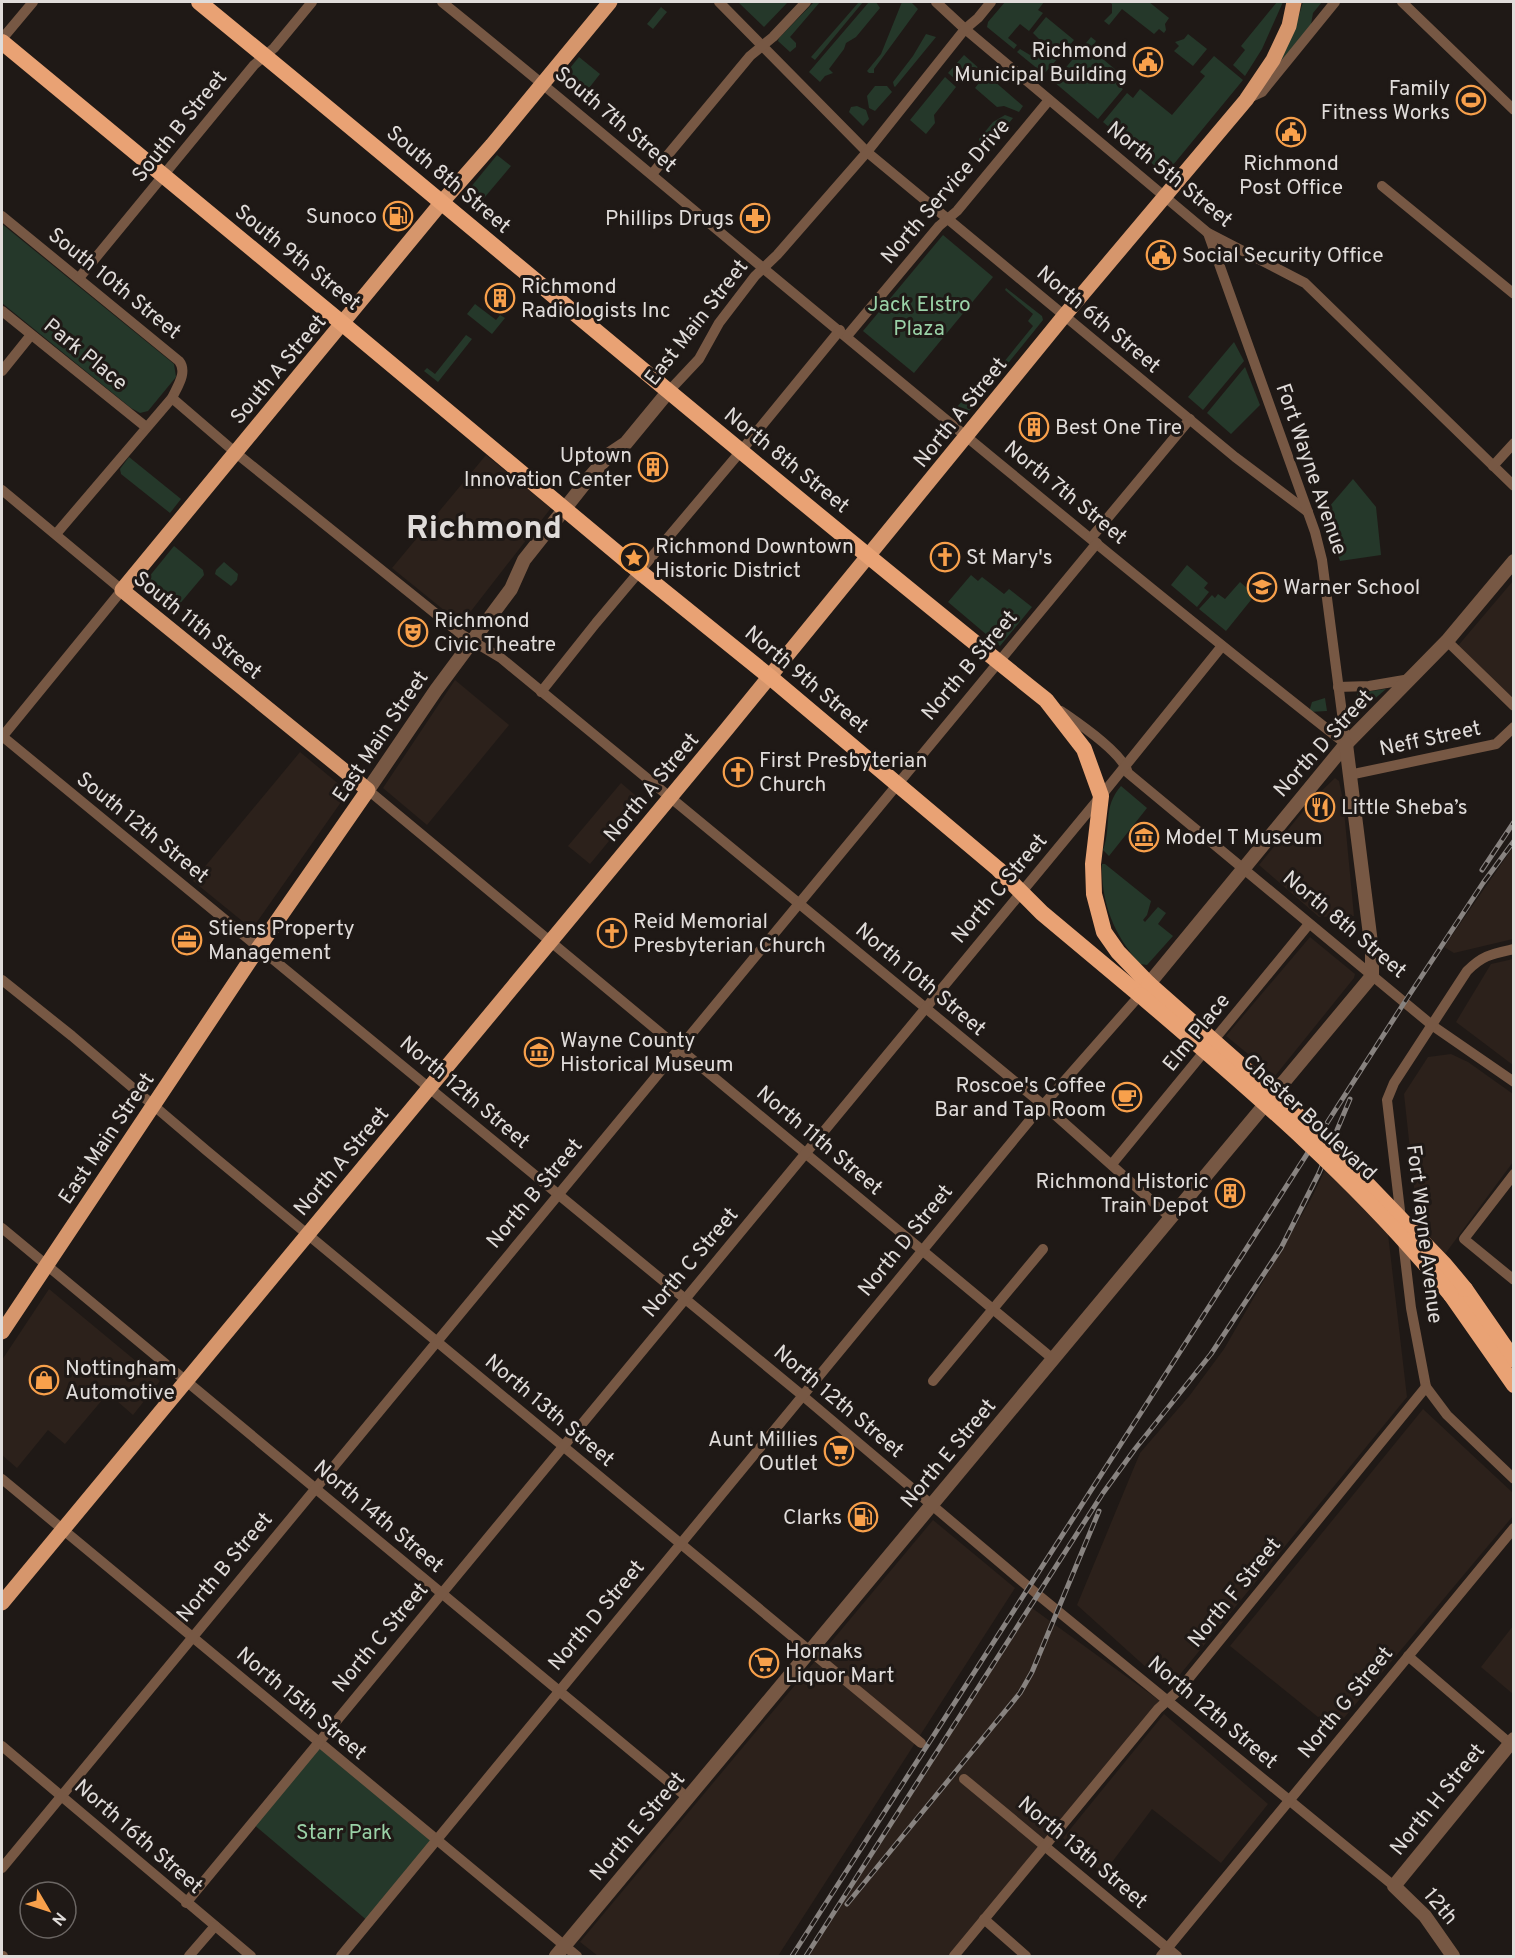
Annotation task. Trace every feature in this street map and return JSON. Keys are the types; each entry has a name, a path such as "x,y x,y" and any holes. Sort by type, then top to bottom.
{"highway":[{"name":"South 8th Street","path":"199,2 668,392"},
{"name":"South 9th Street","path":"2,41 564,509"},
{"name":"North 8th Street","path":"668,392 1046,700 1084,749 1101,796 1093,864 1094,894 1104,932"},
{"name":"North 9th Street","path":"564,509 897,783 998,869 1042,913"},
{"name":"Chester Boulevard","path":"1042,913 1144,989 1270,1098 1321,1136 1445,1264 1458,1292 1514,1385"},
{"name":"Chester Boulevard","path":"1104,932 1144,989"},
{"name":"Chester Boulevard","path":"1458,1292 1514,1360"}],"main road":[{"name":"South A Street","path":"122,590 610,2"},
{"path":"1246,100 1273,60 1289,26 1294,2"},
{"name":"North A Street","path":"2,1603 770,677 1064,316 1246,100"},
{"name":"South 11th Street","path":"122,590 368,790"},
{"name":"East Main Street","path":"2,1332 153,1105 368,790"}],"street":[{"path":"2,41 33,2"},
{"name":"South B Street","path":"79,279 254,65 265,56 312,2"},
{"name":"South 7th Street","path":"442,2 543,83 764,268"},
{"name":"North 6th Street","path":"719,2 867,152 1244,464 1308,512"},
{"path":"652,174 750,56 773,37 806,2"},
{"name":"North 5th Street","path":"936,2 964,29 1208,233 1305,283 1514,486"},
{"name":"East Main Street","path":"368,790 423,708 511,589 524,560 564,509 611,453 626,443 668,392 699,360 719,323 764,268 867,152 964,29 978,18 991,2"},
{"name":"North A Street","path":"1246,100 1262,92 1335,2"},
{"path":"1402,2 1514,110"},
{"name":"North Service Drive","path":"541,692 741,451 946,218 957,211 1049,100"},
{"path":"1382,186 1514,294"},
{"name":"South 10th Street","path":"2,216 182,364 182,375 172,398"},
{"name":"Fort Wayne Avenue","path":"1208,233 1308,512 1323,561 1372,951 1372,976"},
{"name":"North 7th Street","path":"764,268 1222,646 1346,744"},
{"name":"Park Place","path":"2,311 146,427"},
{"path":"2,371 31,336"},
{"path":"56,534 172,398 236,453 452,626 473,640"},
{"name":"North B Street","path":"2,1868 999,661 1190,419"},
{"path":"1492,466 1514,442"},
{"name":"South 11th Street","path":"2,490 122,590"},
{"name":"North D Street","path":"341,1956 1043,1105 1144,989 1346,744 1447,641 1514,561"},
{"name":"South A Street","path":"2,736 122,590"},
{"name":"North 10th Street","path":"473,640 501,658 1043,1105 1171,1218"},
{"path":"1447,641 1514,706"},
{"name":"North C Street","path":"186,1903 1101,796 1222,646"},
{"path":"1338,687 1370,686 1410,679"},
{"name":"North 8th Street","path":"1046,700 1091,733 1126,764 1128,773 1433,1026 1514,1082"},
{"name":"Neff Street","path":"1349,775 1496,744 1514,727"},
{"name":"South 12th Street","path":"2,736 260,947"},
{"name":"North 11th Street","path":"368,790 1053,1359"},
{"name":"Elm Place","path":"1112,1164 1309,924"},
{"name":"North 12th Street","path":"260,947 1394,1886"},
{"name":"Fort Wayne Avenue","path":"1426,1388 1411,1308 1387,1100 1394,1083 1467,971 1486,955 1514,950"},
{"name":"North E Street","path":"560,1951 1372,976"},
{"name":"North 13th Street","path":"2,980 921,1743"},
{"path":"1514,1174 1464,1239 1514,1280"},
{"name":"North 14th Street","path":"2,1228 688,1798"},
{"path":"933,1381 1043,1249"},
{"path":"1426,1388 1447,1415 1514,1479"},
{"name":"North F Street","path":"954,1956 1158,1709 1180,1689 1426,1388"},
{"name":"North 15th Street","path":"2,1479 437,1841 560,1951 577,1956"},
{"name":"North G Street","path":"1165,1953 1514,1528"},
{"path":"1408,1656 1512,1743"},
{"name":"North H Street","path":"1394,1886 1512,1743"},
{"name":"North 16th Street","path":"2,1746 186,1903 252,1956"},
{"name":"North 13th Street","path":"964,1779 1045,1845 1165,1953 1177,1956"},
{"name":"12th","path":"1394,1886 1425,1916 1453,1956"},
{"path":"984,1919 1026,1956"},
{"path":"189,1956 214,1926"}],"shaded area":[{"path":"486,455 551,508 461,624 392,568"},
{"path":"1513,581 1513,709 1457,647"},
{"path":"455,680 509,725 427,825 383,788"},
{"path":"300,752 346,790 346,795 252,929 193,881"},
{"path":"1335,778 1339,781 1343,800 1354,916 1319,917 1259,865 1313,799"},
{"path":"621,783 642,801 590,864 568,846"},
{"path":"1513,847 1513,939 1454,953 1444,947"},
{"path":"1310,937 1355,974 1354,978 1275,1076 1226,1036"},
{"path":"1514,959 1513,1065 1456,1022 1491,964"},
{"path":"1451,1054 1468,1062 1513,1094 1513,1162 1445,1254 1418,1224 1404,1094 1428,1057"},
{"path":"1326,1168 1388,1234 1407,1397 1169,1688 1077,1605 1140,1453 1190,1395 1224,1349 1311,1199"},
{"path":"49,1289 160,1381 133,1415 108,1393 65,1444 48,1430 17,1468 2,1455 2,1360"},
{"path":"1423,1409 1513,1493 1513,1516 1334,1730 1230,1646"},
{"path":"933,1520 1015,1588 778,1956 598,1956 580,1942"},
{"path":"1032,1608 1160,1701 953,1956 806,1956"},
{"path":"1513,1626 1513,1694 1481,1667"},
{"path":"1164,1714 1268,1804 1221,1863 1152,1809 1103,1874 1063,1838"}],"green space":[{"path":"738,2 788,2 764,27"},
{"path":"814,2 820,2 790,37 796,43 796,47 790,52 778,41 779,38"},
{"path":"859,2 863,2 815,60 811,57"},
{"path":"869,2 876,2 880,8 856,37 846,43 829,69 833,73 825,76 820,82 809,72"},
{"path":"902,2 911,2 918,9 874,69 874,73 869,73 867,71 881,54"},
{"path":"1005,2 1044,2 1038,10 1043,13 1029,31 1020,24 1008,38 1017,45 1014,49 987,27 988,22"},
{"path":"1109,2 1149,2 1169,18 1165,24 1166,30 1164,33 1159,29 1154,34 1122,9 1109,25 1104,21 1112,13 1112,4"},
{"path":"1277,2 1283,2 1262,49 1245,76 1233,65 1245,50 1241,46"},
{"path":"1303,2 1322,2 1313,13 1310,30 1266,83 1297,22"},
{"path":"661,7 667,12 653,29 647,24"},
{"path":"1046,17 1074,40 1044,74 1017,52 1020,49 1030,55 1041,41 1033,33"},
{"path":"926,34 936,37 895,87 893,82"},
{"path":"1188,34 1207,49 1193,66 1174,51 1179,46 1175,42 1184,39"},
{"path":"1091,37 1096,41 1091,49 1123,76 1116,84 1123,89 1098,119 1054,82"},
{"path":"964,55 982,71 977,77 968,77 966,72 963,74 965,78 955,79 948,73"},
{"path":"1214,56 1243,80 1173,165 1165,166 1161,171 1103,122 1127,93 1133,98 1140,89 1172,115 1205,76 1200,72"},
{"path":"579,57 600,74 582,97 561,79"},
{"path":"986,74 1023,106 1019,112 1004,106 997,107 975,88"},
{"path":"945,77 956,87 934,115 935,123 926,134 910,120"},
{"path":"875,86 887,86 892,92 875,111 869,108 867,96"},
{"path":"857,106 866,110 869,119 863,126 849,112 851,107"},
{"path":"1005,115 1013,118 981,157 979,139 993,122"},
{"path":"497,155 511,166 474,210 461,199"},
{"path":"2,224 174,364 176,377 148,411 140,413 131,408 2,303"},
{"name":"Jack Elstro Plaza","path":"943,235 993,277 914,373 863,331"},
{"path":"1006,288 1042,316 1043,320 968,413 962,414 956,408 964,399 970,404 1033,326 1028,321 1033,314 1005,290"},
{"path":"475,304 496,320 500,315 505,318 492,334 467,314"},
{"path":"466,335 472,339 438,382 424,371 427,368 435,374"},
{"path":"1234,342 1244,361 1203,410 1188,397"},
{"path":"1245,367 1260,405 1231,434 1207,413"},
{"path":"129,457 181,499 170,513 121,474 120,469"},
{"path":"1353,479 1376,507 1381,555 1340,561 1323,514"},
{"path":"174,546 203,570 204,575 172,613 140,588"},
{"path":"224,562 238,574 237,580 231,586 215,574"},
{"path":"1187,565 1208,583 1204,588 1209,592 1197,607 1171,585"},
{"path":"971,575 978,581 982,577 1004,594 1009,589 1032,607 1000,646 948,602"},
{"path":"1240,582 1255,595 1226,631 1199,609 1212,595 1215,598 1218,594 1225,599"},
{"path":"1386,689 1363,709 1358,707 1357,693"},
{"path":"1325,698 1327,711 1309,712 1312,702"},
{"path":"1121,786 1147,808 1109,856 1103,850 1109,809"},
{"path":"1102,864 1105,864 1151,901 1143,920 1145,922 1158,907 1166,913 1158,924 1173,936 1147,965 1140,964 1116,930 1104,892"},
{"name":"Starr Park","path":"319,1742 437,1841 369,1922 252,1823"}],"railway":[{"path":"1482,870 1514,822"},
{"path":"792,1956 1404,1003 1483,883 1514,841"},
{"path":"806,1956 1103,1493 1211,1354 1281,1248 1319,1173 1350,1099"},
{"path":"847,1904 1020,1693 1032,1672 1099,1511"}],"place":[{"name":"Richmond Municipal Building","path":"1148,62"},
{"name":"Family Fitness Works","path":"1471,100"},
{"name":"Richmond Post Office","path":"1291,132"},
{"name":"Sunoco","path":"398,216"},
{"name":"Phillips Drugs","path":"755,218"},
{"name":"Social Security Office","path":"1161,255"},
{"name":"Richmond Radiologists Inc","path":"500,298"},
{"name":"Best One Tire","path":"1034,427"},
{"name":"Uptown Innovation Center","path":"653,467"},
{"name":"St Mary's","path":"945,557"},
{"name":"Richmond Downtown Historic District","path":"634,558"},
{"name":"Warner School","path":"1262,587"},
{"name":"Richmond Civic Theatre","path":"413,632"},
{"name":"First Presbyterian Church","path":"738,772"},
{"name":"Little Sheba’s","path":"1320,807"},
{"name":"Model T Museum","path":"1144,837"},
{"name":"Reid Memorial Presbyterian Church","path":"612,933"},
{"name":"Stiens Property Management","path":"187,940"},
{"name":"Wayne County Historical Museum","path":"539,1052"},
{"name":"Roscoe's Coffee Bar and Tap Room","path":"1127,1097"},
{"name":"Richmond Historic Train Depot","path":"1230,1193"},
{"name":"Nottingham Automotive","path":"44,1380"},
{"name":"Aunt Millies Outlet","path":"839,1451"},
{"name":"Clarks","path":"863,1517"},
{"name":"Hornaks Liquor Mart","path":"764,1663"}],"district":[{"name":"Richmond","path":"484,526"}]}
